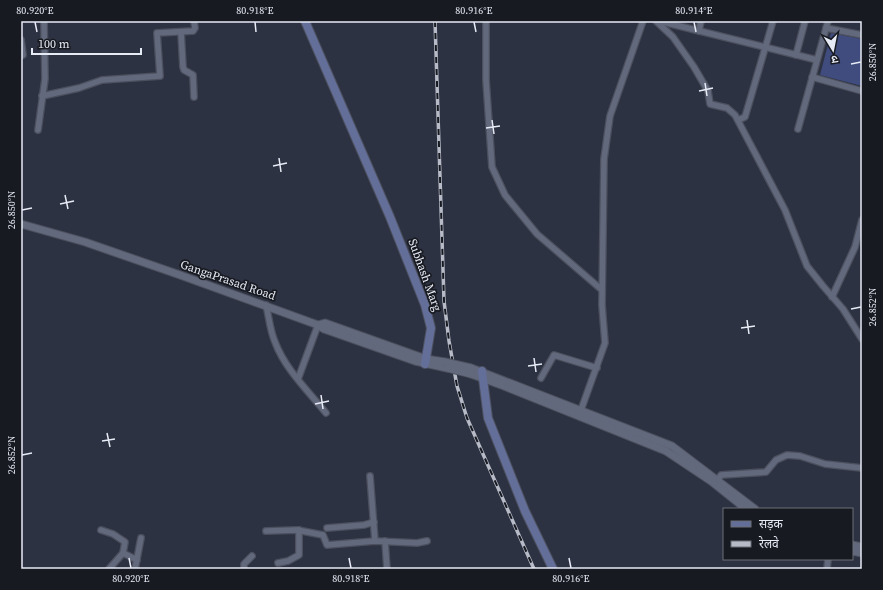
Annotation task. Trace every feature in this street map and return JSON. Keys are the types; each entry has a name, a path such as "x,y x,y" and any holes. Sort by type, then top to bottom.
{"main road":[{"name":"Subhash Marg","path":"305,21 390,217 425,305 431,328 425,361"},
{"path":"482,375 488,418 525,511 553,569"}],"street":[{"path":"38,130 45,79 44,21"},
{"path":"42,96 79,88 102,80 160,76 157,33 193,31 195,28 194,21"},
{"path":"486,21 486,80 492,167 505,195 537,234 602,290"},
{"path":"581,410 605,343 602,305 604,159 610,116 643,21"},
{"path":"658,21 817,60"},
{"path":"658,21 673,37 694,67 708,91 710,104 727,108 735,115 784,210 807,266 843,309 862,340"},
{"path":"699,31 701,21"},
{"path":"738,120 745,117 773,21"},
{"path":"796,55 805,21"},
{"path":"798,129 828,21"},
{"path":"826,28 862,35"},
{"path":"181,32 183,67 184,70 193,75 194,97"},
{"path":"21,40 23,51 21,56"},
{"path":"812,78 862,91"},
{"path":"832,297 855,247 862,220"},
{"name":"GangaPrasad Road","path":"21,224 85,242 318,324 330,332 425,361"},
{"path":"266,305 275,342 292,372 326,413"},
{"path":"298,379 318,324"},
{"path":"541,378 554,355 597,368"},
{"path":"425,361 471,371 581,410 672,446 754,508"},
{"path":"482,375 666,451 711,481 745,508"},
{"path":"718,480 721,475 766,472 776,460 787,455 800,456 825,464 862,468"},
{"path":"370,476 376,541"},
{"path":"327,528 364,526 374,522"},
{"path":"102,530 113,534 125,542 123,553 109,569"},
{"path":"278,563 288,561 300,555 300,530"},
{"path":"266,531 300,530 323,535 327,545 376,541 417,543 427,541"},
{"path":"135,569 138,560 141,538"},
{"path":"385,541 387,569"},
{"path":"123,553 138,560"},
{"path":"244,569 244,564 252,556"}],"shaded area":[{"path":"831,33 862,39 862,86 820,75"}],"railway":[{"path":"435,21 444,301 457,386 467,418 534,569"}]}
